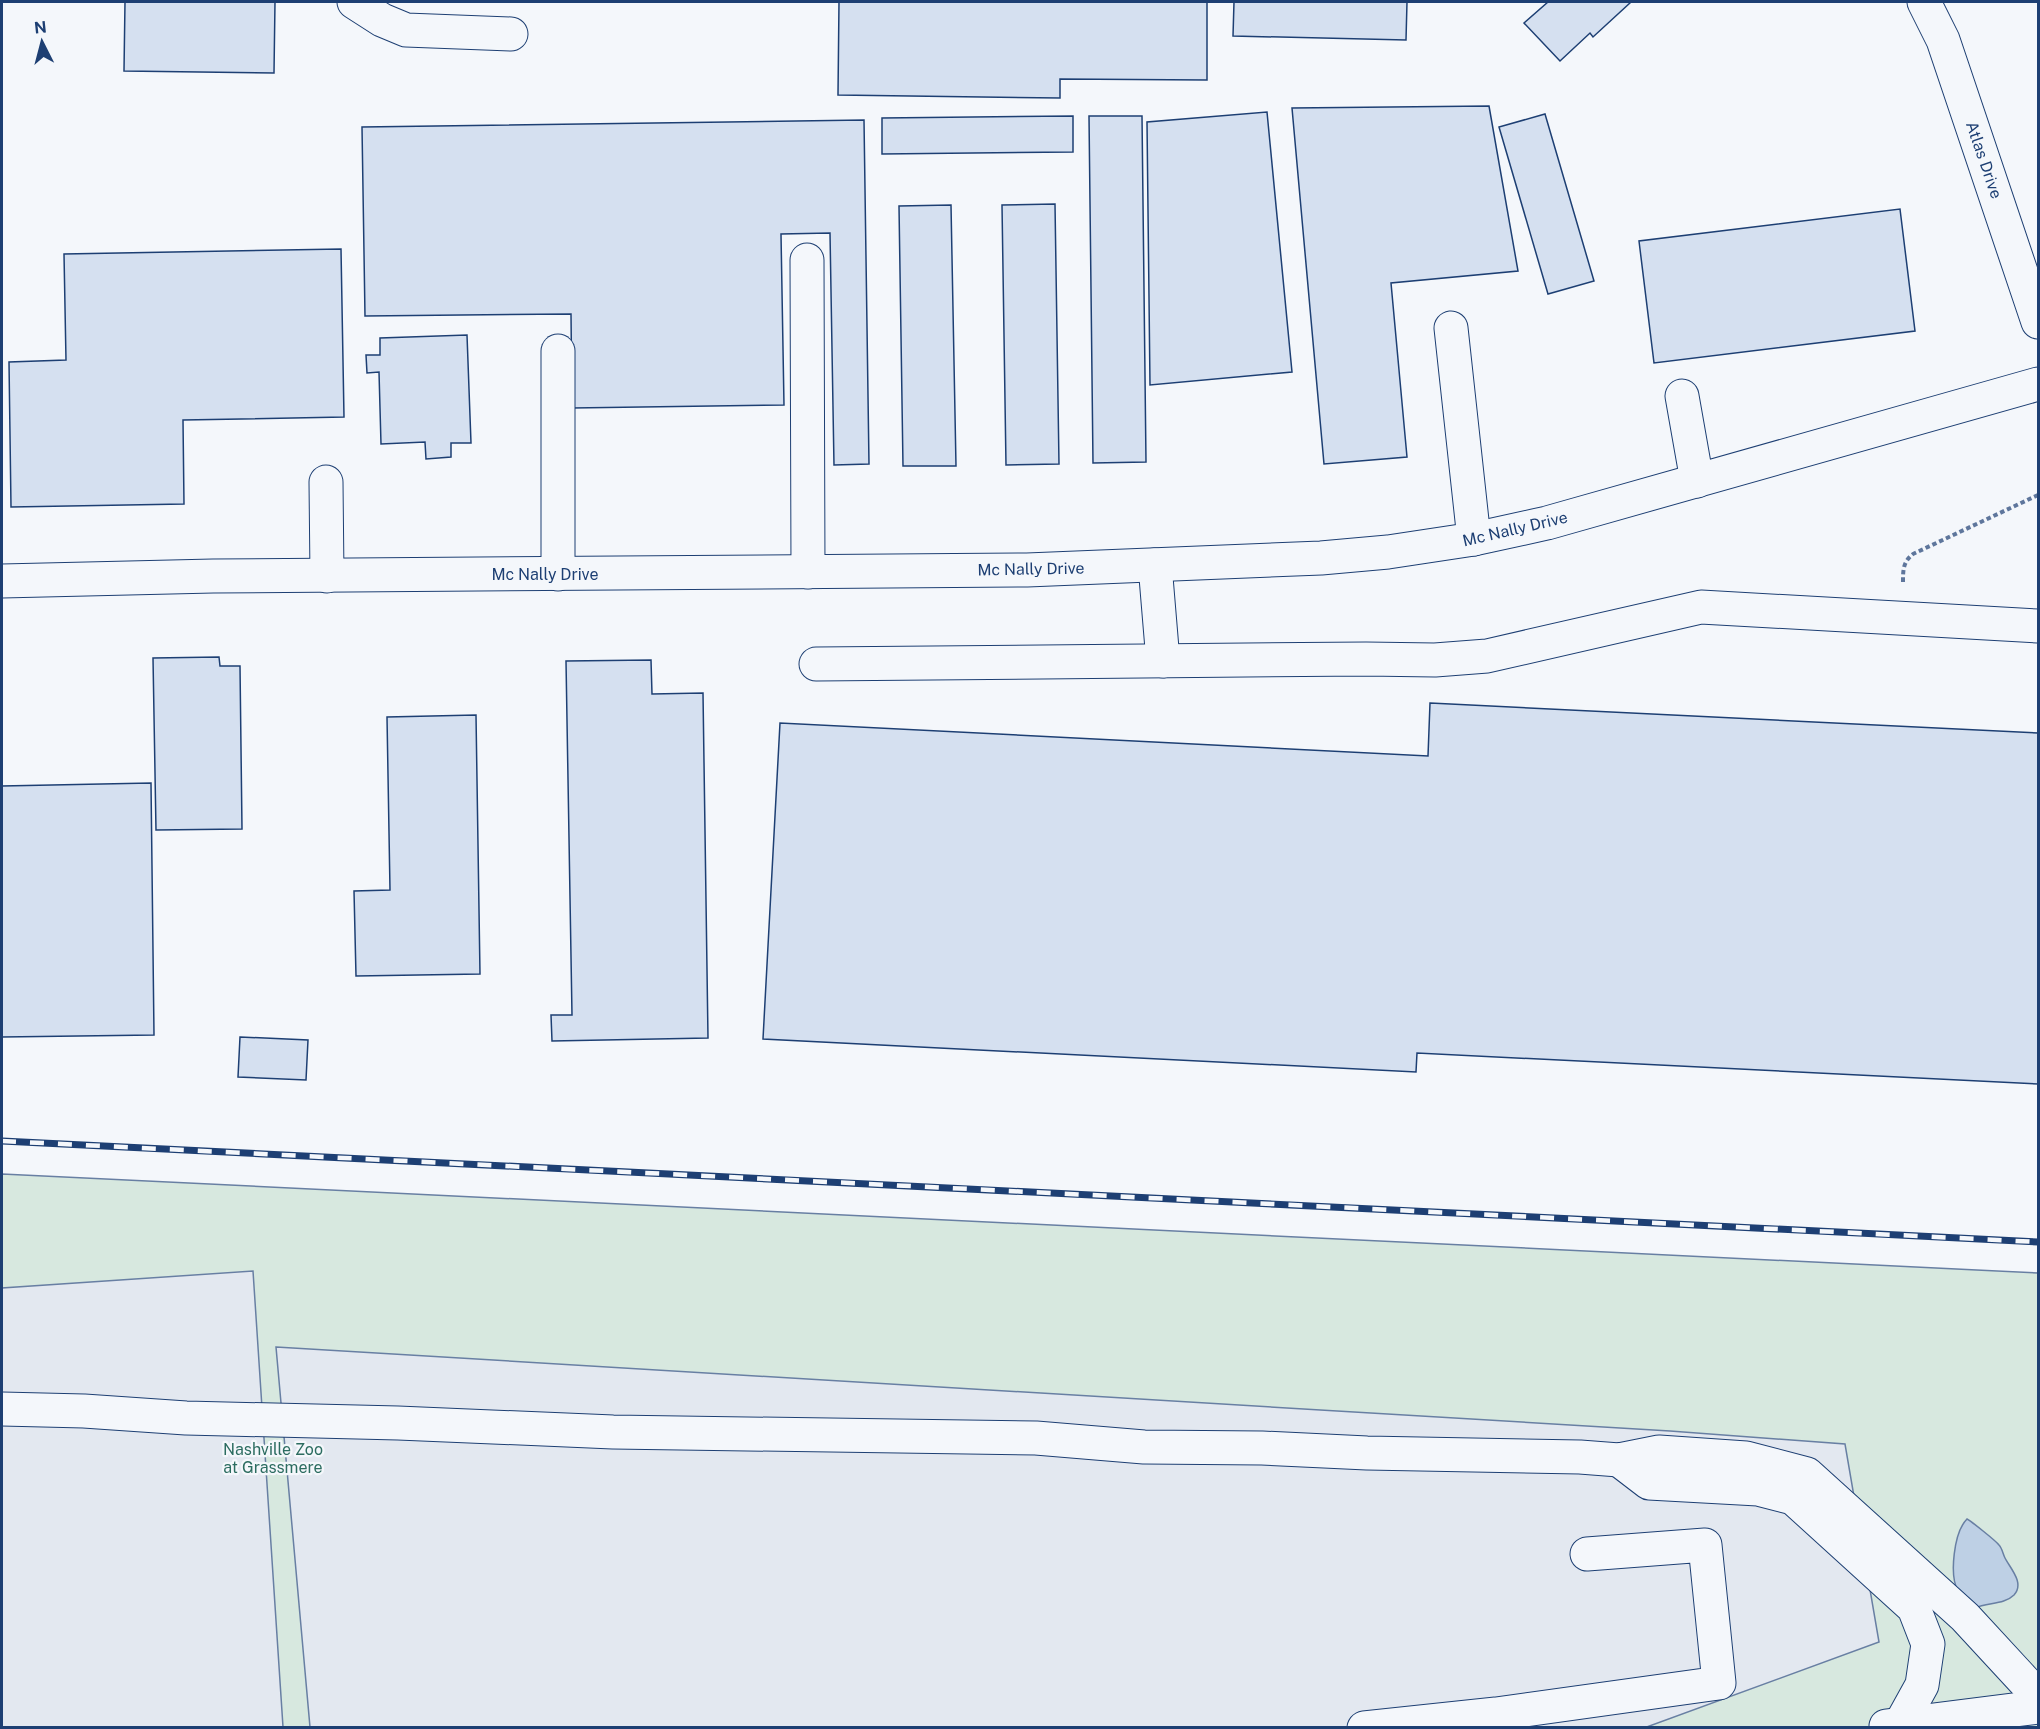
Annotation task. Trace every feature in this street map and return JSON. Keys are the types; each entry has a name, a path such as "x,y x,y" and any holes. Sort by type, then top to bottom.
{"street":[{"path":"354,2 382,20 406,30 511,34"},
{"name":"Atlas Drive","path":"1924,2 1943,40 2038,322"},
{"path":"807,260 808,572"},
{"path":"1451,328 1474,539"},
{"path":"558,351 558,574"},
{"name":"Mc Nally Drive","path":"2,581 1027,570 1332,557 1388,552 1474,539 1547,523 2038,384"},
{"path":"1682,396 1696,481"},
{"path":"326,482 327,576"},
{"path":"1155,565 1163,661"},
{"path":"816,664 1435,660 1487,656 1701,607 2038,626"},
{"path":"2,1408 186,1418 398,1423 612,1432 1036,1438 1144,1448 1262,1448 1619,1460 1659,1452 1746,1458 1807,1474 1965,1617 2038,1696"},
{"path":"1619,1460 1649,1483 1758,1489 1793,1498 1914,1608 1928,1644 1922,1685 1889,1725"},
{"path":"1364,1728 1496,1714 1719,1683 1705,1545 1587,1554"},
{"path":"1889,1725 2038,1707"}],"path":[{"path":"1900,619 1904,565 1907,559 1923,548 2038,495"}],"green space":[{"name":"Nashville Zoo at Grassmere","path":"2,1174 2038,1273 2038,1727 2,1728"}],"shaded area":[{"path":"253,1271 283,1727 2,1728 2,1288"},
{"path":"276,1347 1670,1431 1845,1444 1879,1642 1644,1728 310,1727"}],"water":[{"path":"1967,1519 2001,1548 2018,1586 2010,1598 1975,1608 1959,1594 1955,1584 1954,1554 1959,1533"}],"building":[{"path":"125,2 275,2 274,73 124,71"},
{"path":"839,2 1207,2 1207,80 1060,79 1060,98 838,95"},
{"path":"1234,2 1407,2 1406,40 1233,36"},
{"path":"1548,2 1631,2 1593,37 1590,33 1560,61 1524,23"},
{"path":"1489,106 1518,271 1391,283 1407,457 1324,464 1292,108"},
{"path":"1267,112 1292,372 1150,385 1147,122"},
{"path":"1545,114 1594,281 1548,294 1499,127"},
{"path":"1073,116 1073,152 882,154 882,118"},
{"path":"1089,116 1142,116 1146,462 1093,463"},
{"path":"864,120 869,464 834,465 830,233 781,234 784,405 572,408 571,314 365,316 362,127"},
{"path":"1055,204 1059,464 1006,465 1002,205"},
{"path":"951,205 956,466 903,466 899,206"},
{"path":"1900,209 1915,331 1654,363 1639,241"},
{"path":"341,249 344,417 183,420 184,504 11,507 9,362 66,360 64,254"},
{"path":"467,335 471,443 451,443 451,457 426,459 425,442 381,444 379,372 367,373 366,355 380,355 380,338"},
{"path":"219,657 220,666 240,666 242,829 156,830 153,658"},
{"path":"651,660 652,694 703,693 708,1038 552,1041 551,1015 572,1015 566,661"},
{"path":"1430,703 2038,733 2038,1084 1417,1053 1416,1072 763,1039 780,723 1428,756"},
{"path":"476,715 480,974 356,976 354,891 390,890 387,717"},
{"path":"151,783 154,1035 2,1037 2,786"},
{"path":"240,1037 308,1040 306,1080 238,1077"}],"railway":[{"path":"2,1141 2038,1242"}]}
